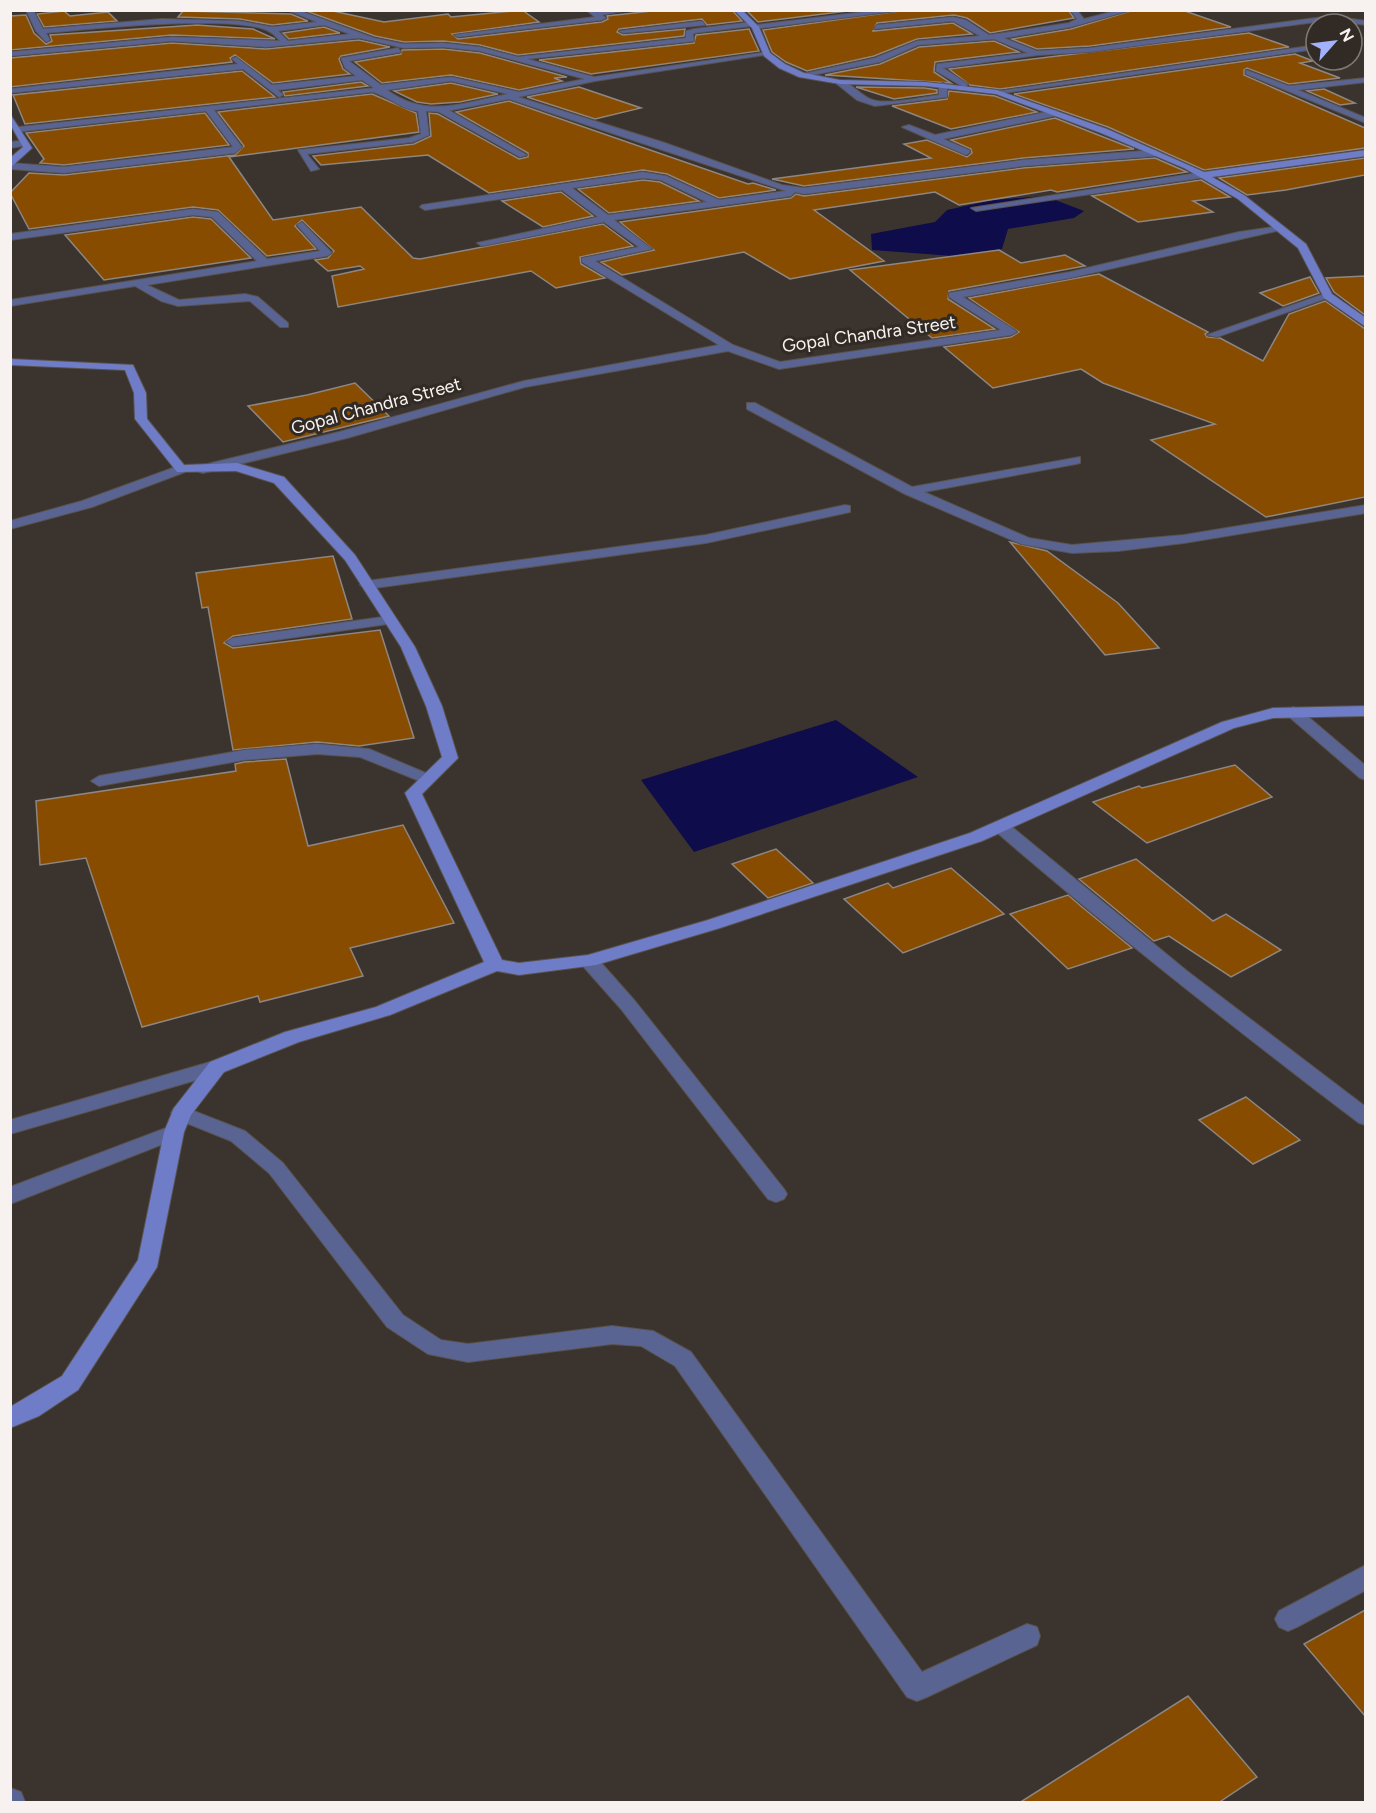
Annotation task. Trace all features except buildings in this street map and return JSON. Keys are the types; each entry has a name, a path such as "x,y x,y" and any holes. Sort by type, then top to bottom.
{"street":[{"path":"29,10 51,50"},
{"path":"593,12 625,10"},
{"path":"736,10 751,23 767,54 782,66 802,75 840,82 965,86 997,92 1156,153 1204,175 1241,197 1302,246 1328,296 1365,324"},
{"path":"623,31 851,16 902,10"},
{"path":"1073,10 1081,19 1078,23"},
{"path":"802,75 877,60 917,43 991,37 1078,23 1129,10"},
{"path":"458,35 602,18 593,12"},
{"path":"290,13 326,23 356,36 404,46 461,46 595,80"},
{"path":"851,16 897,35"},
{"path":"254,24 275,18"},
{"path":"965,86 939,69 940,66 1036,53 1090,50 1330,18 1365,23"},
{"path":"877,27 953,19 991,37 1036,53"},
{"path":"40,31 162,21 254,24 272,29 326,23"},
{"path":"511,58 686,40 691,39 689,33 694,31 751,23"},
{"path":"272,29 286,43"},
{"path":"10,54 172,39 210,40 229,44 286,43 356,36"},
{"path":"907,39 917,43"},
{"path":"229,44 232,53 286,101"},
{"path":"427,45 344,60 348,66 411,108 442,110 595,80 767,54"},
{"path":"997,92 1304,49"},
{"path":"10,91 245,66"},
{"path":"1249,72 1365,121"},
{"path":"271,88 364,77"},
{"path":"19,130 372,90 383,91 451,79 521,95"},
{"path":"1287,88 1365,80"},
{"path":"840,82 867,101 885,105 944,97 943,85"},
{"path":"509,98 662,145 780,188 804,191"},
{"path":"10,165 64,170 235,150 238,147 209,109"},
{"path":"314,169 301,152 410,140 425,135 422,110"},
{"path":"442,110 523,154"},
{"path":"934,138 1056,113"},
{"path":"10,116 28,148 10,165"},
{"path":"906,127 966,152"},
{"path":"10,145 26,143"},
{"path":"482,243 608,218 804,191 1023,163 1156,153"},
{"path":"976,208 1365,153"},
{"path":"425,207 562,186 654,175 717,203"},
{"path":"562,186 647,249 586,260 729,346"},
{"path":"10,237 193,212 215,214 265,263"},
{"path":"10,303 327,253 302,225"},
{"name":"Gopal Chandra Street","path":"203,469 343,435 524,384 729,346 779,366 1011,332 953,295 1070,275 1239,235 1280,229"},
{"path":"136,283 165,299 178,303 254,298 284,324"},
{"path":"1213,335 1328,296"},
{"path":"11,363 129,367 140,393 141,419 182,470"},
{"path":"752,405 910,491 1026,541 1072,549 1118,547 1184,538 1365,509"},
{"path":"910,491 1076,460"},
{"path":"10,525 87,504 182,470 237,467 279,480 350,558 408,647 434,706 450,758 413,792 495,965"},
{"path":"367,585 706,539 845,509"},
{"path":"233,642 390,620"},
{"path":"10,1128 217,1067 292,1037 383,1011 495,965 519,969 589,961 714,924 1000,826 1228,725 1273,713 1365,711"},
{"path":"1293,712 1365,774"},
{"path":"99,781 244,755 317,749 363,752 427,779"},
{"path":"1000,826 1094,908 1204,996 1365,1118"},
{"path":"589,961 628,1005 776,1194"},
{"path":"10,1418 30,1409 70,1383 149,1261 178,1123 217,1067"},
{"path":"10,1196 178,1123 238,1136 276,1168 395,1321 436,1347 468,1353 612,1335 645,1337 683,1359 917,1688 1027,1636"},
{"path":"1288,1618 1365,1576"}],"shaded area":[{"path":"1045,196 1084,211 1074,218 1008,229 1002,249 953,256 872,250 871,234 935,222 947,210 993,200"},
{"path":"836,720 918,777 694,852 641,780"}]}
